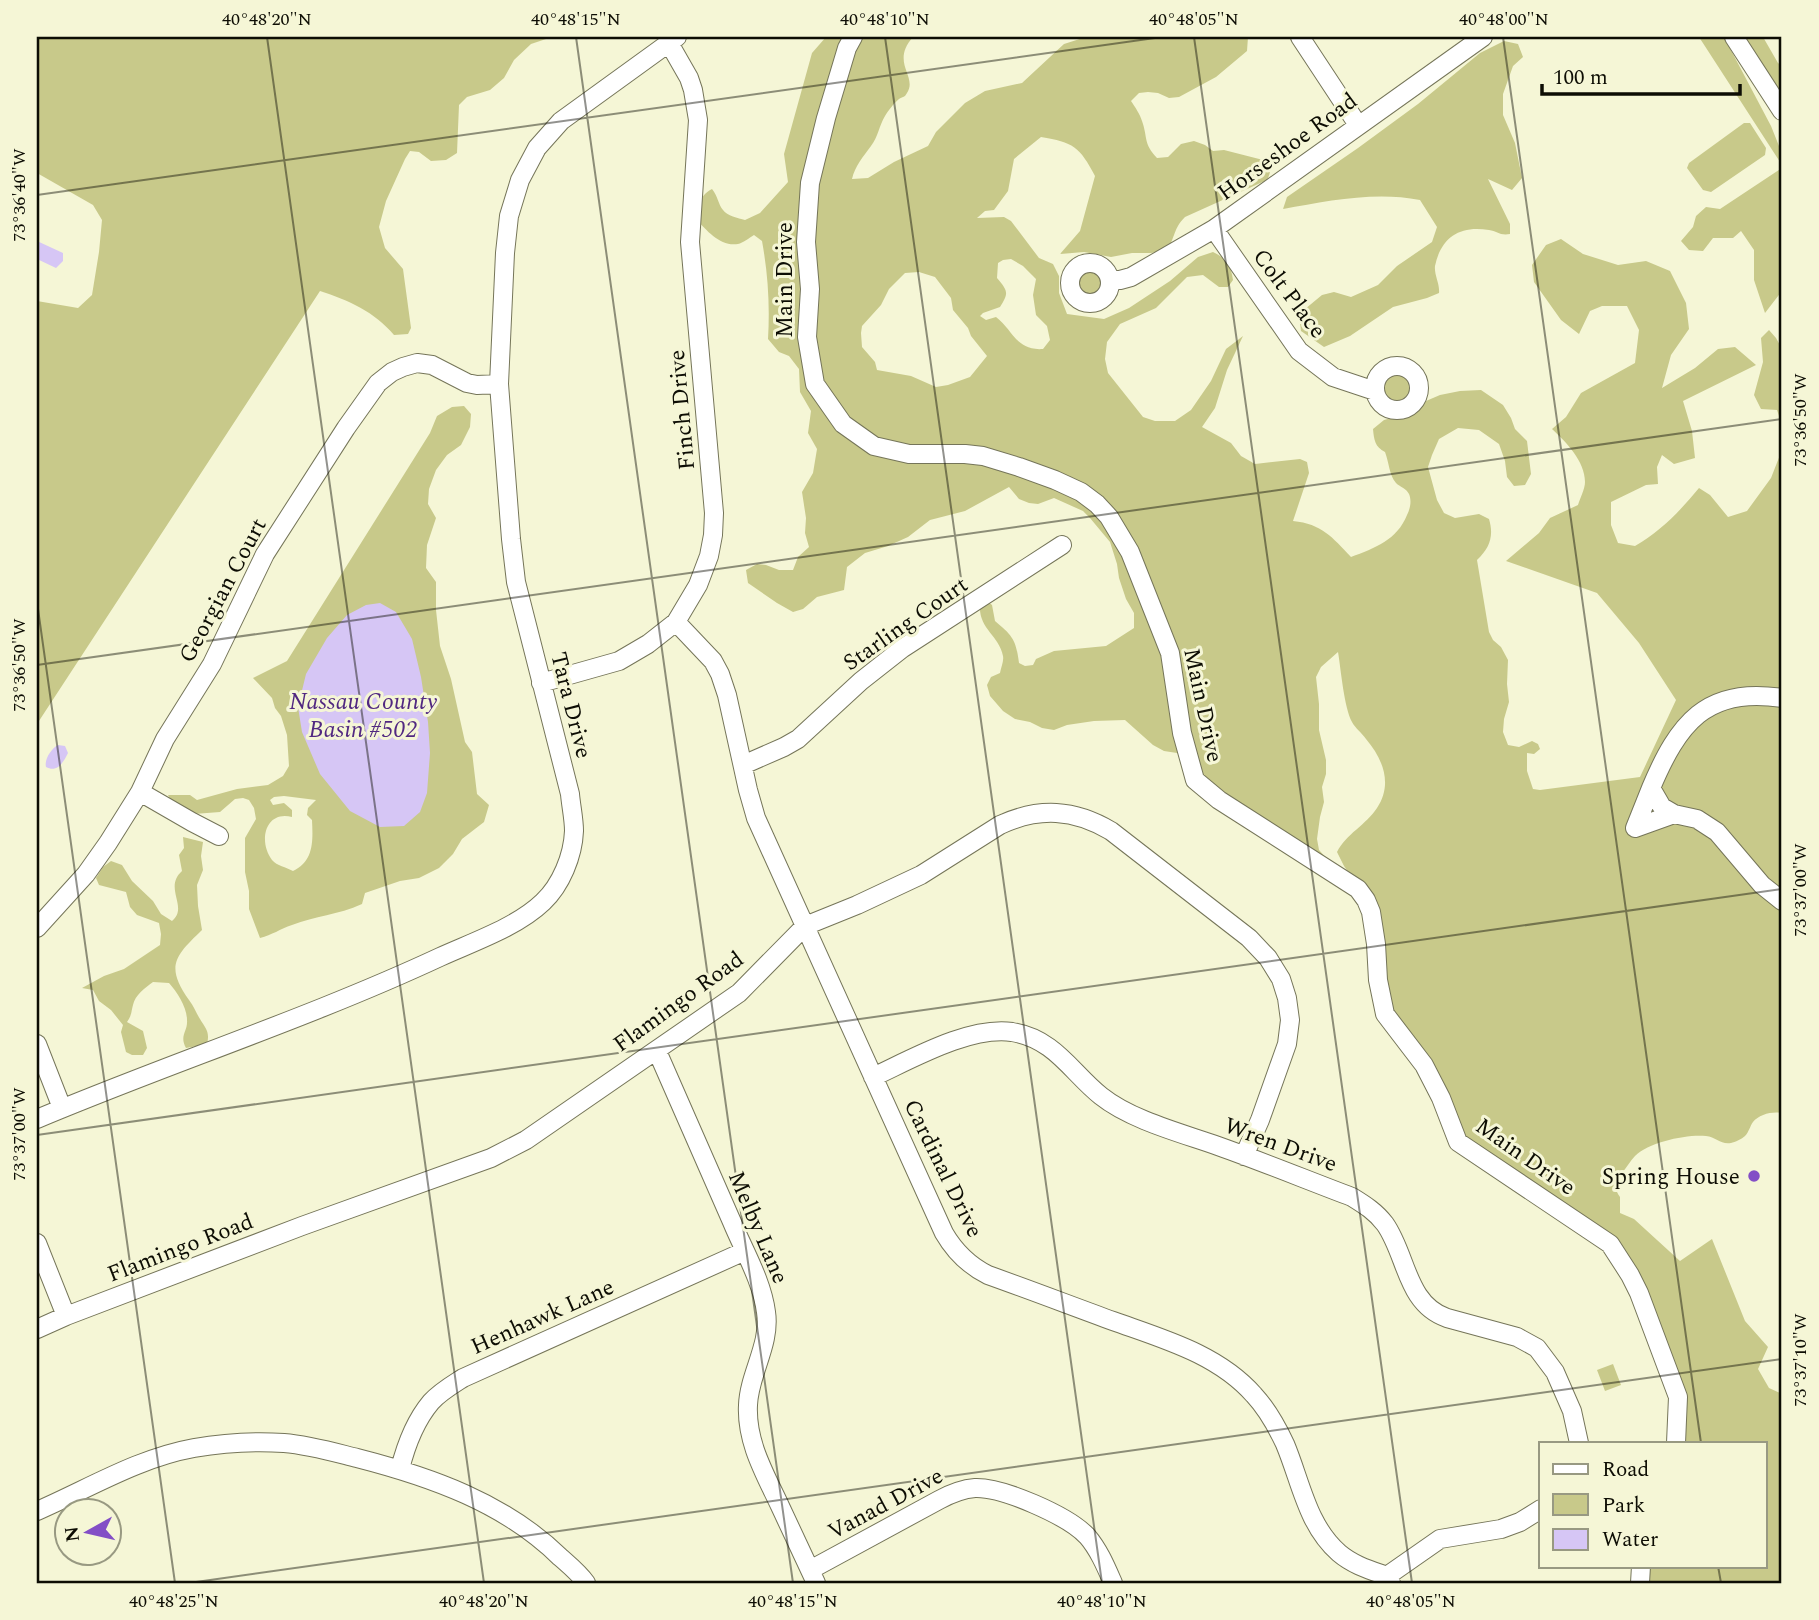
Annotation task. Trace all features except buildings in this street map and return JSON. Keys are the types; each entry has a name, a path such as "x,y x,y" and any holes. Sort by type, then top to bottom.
{"street":[{"name":"Main Drive","path":"853,37 847,48 826,118 810,183 806,242 810,289 807,337 815,384 842,424 874,446 909,454 983,456 1055,480 1081,492 1105,511 1130,552 1170,653 1182,733 1195,780 1219,800 1358,889 1366,900 1371,912 1378,980 1385,1014 1424,1065 1441,1098 1458,1142 1610,1244 1630,1275 1678,1397 1676,1442"},
{"path":"1300,37 1358,125"},
{"name":"Horseshoe Road","path":"1111,280 1131,276 1214,229 1483,37"},
{"path":"1734,37 1782,111"},
{"name":"Tara Drive","path":"37,1119 391,979 509,925 543,902 554,888 566,865 574,830 570,794 541,683 510,539 499,384 509,216 520,180 537,149 561,121 673,40"},
{"name":"Finch Drive","path":"541,683 619,661 648,645 676,622 698,584 709,556 715,513 690,242 698,120 693,90 673,40"},
{"name":"Colt Place","path":"1214,229 1299,351 1333,377 1375,391"},
{"name":"Georgian Court","path":"37,928 86,874 140,792 165,739 212,664 265,554 378,383 403,366 417,363 442,369 467,383 499,384"},
{"name":"Starling Court","path":"743,765 798,739 861,681 903,648 1062,544"},
{"name":"Cardinal Drive","path":"676,622 713,661 720,674 756,818 944,1233 960,1255 970,1265 988,1275 1180,1345 1228,1371 1254,1394 1275,1423 1307,1507 1323,1536 1340,1554 1389,1580"},
{"path":"1674,814 1635,828 1669,749 1684,728 1701,711 1717,702 1746,696 1782,698"},
{"path":"1651,788 1662,807 1674,814 1697,819 1717,832 1762,885 1782,901"},
{"path":"140,792 219,835"},
{"name":"Flamingo Road","path":"37,1329 491,1158 526,1140 738,993 805,926 921,875 1000,825 1035,814 1069,813 1111,831 1249,938 1268,958 1287,998 1290,1020 1287,1044 1244,1156"},
{"name":"Wren Drive","path":"873,1077 967,1035 990,1031 1012,1032 1030,1037 1056,1051 1100,1096 1122,1110 1352,1197 1372,1209 1386,1225 1413,1287 1426,1306 1437,1314 1517,1337 1536,1348 1555,1372 1572,1411 1579,1442"},
{"path":"37,1044 62,1108"},
{"name":"Melby Lane","path":"657,1051 760,1289 767,1322 748,1402 750,1436 760,1464 813,1577"},
{"path":"37,1243 66,1316"},
{"name":"Henhawk Lane","path":"400,1469 414,1429 431,1402 455,1384 745,1251"},
{"path":"37,1511 122,1472 192,1448 230,1443 284,1443 400,1469 466,1494 506,1514 546,1543 586,1583"},
{"name":"Vanad Drive","path":"813,1577 939,1500 974,1488 1022,1499 1065,1518 1086,1535 1099,1552 1113,1583"},
{"path":"1389,1580 1440,1539 1501,1529 1520,1522 1539,1510"}],"green space":[{"path":"37,37 552,37 531,44 514,60 504,78 490,90 467,97 459,105 457,153 446,160 431,161 419,152 410,151 405,159 386,201 379,227 385,248 403,269 411,328 408,334 394,335 360,308 320,291 37,724 37,301 78,308 92,295 102,220 93,205 37,173"},
{"path":"826,37 913,37 904,54 909,81 907,93 886,114 852,179 868,178 928,146 936,132 965,103 985,91 1022,83 1064,44 1086,37 1248,37 1247,51 1216,77 1179,97 1169,98 1148,92 1139,93 1131,101 1141,118 1148,144 1157,158 1168,157 1181,144 1194,141 1213,151 1224,150 1267,161 1270,168 1267,180 1185,217 1178,225 1167,250 1111,257 1084,252 1060,254 1080,231 1095,176 1080,152 1061,141 1041,137 1014,159 1008,191 994,210 985,211 977,218 1004,217 1011,221 1039,258 1053,264 1059,276 1059,293 1067,314 1104,319 1129,308 1170,281 1198,257 1213,252 1225,260 1233,280 1228,287 1219,287 1203,275 1187,277 1156,308 1120,324 1107,342 1105,359 1108,373 1143,417 1155,421 1175,421 1191,410 1211,381 1226,349 1243,336 1227,370 1215,408 1202,427 1231,443 1241,456 1255,464 1300,459 1307,462 1309,473 1293,521 1319,528 1351,557 1391,537 1403,524 1410,505 1408,492 1396,483 1392,476 1385,452 1376,443 1373,429 1384,420 1405,414 1426,401 1460,391 1481,390 1503,405 1515,429 1527,441 1531,474 1525,485 1514,486 1507,477 1499,444 1479,430 1458,428 1439,439 1428,467 1437,500 1444,513 1455,518 1479,514 1489,519 1490,541 1477,560 1489,632 1508,660 1509,702 1503,732 1508,745 1519,747 1532,741 1538,744 1540,749 1534,754 1527,753 1527,771 1533,789 1640,777 1676,700 1639,643 1597,593 1506,561 1539,533 1550,518 1578,505 1585,485 1582,467 1569,446 1552,429 1566,417 1581,393 1635,363 1639,330 1627,306 1602,306 1590,311 1579,334 1561,320 1534,282 1532,265 1546,245 1561,239 1583,254 1618,265 1646,261 1670,271 1686,303 1689,329 1671,355 1662,388 1695,368 1718,349 1735,347 1756,365 1683,401 1692,431 1695,458 1674,464 1662,455 1657,467 1658,484 1646,485 1611,502 1611,525 1618,543 1635,546 1670,520 1699,488 1710,495 1728,517 1747,511 1771,478 1782,450 1782,1113 1759,1117 1745,1136 1731,1143 1698,1136 1669,1140 1649,1147 1635,1156 1618,1179 1616,1188 1620,1197 1620,1213 1634,1219 1680,1261 1712,1239 1745,1321 1768,1347 1758,1369 1769,1388 1782,1394 1782,1583 1640,1583 1641,1568 1766,1568 1766,1442 1676,1442 1678,1397 1627,1255 1462,1139 1386,1012 1373,909 1337,852 1377,808 1384,790 1384,772 1377,755 1349,715 1338,652 1321,667 1316,677 1319,730 1326,760 1322,787 1324,802 1317,839 1319,850 1328,860 1195,778 1185,760 1177,753 1164,751 1153,745 1125,720 1094,721 1054,730 1042,728 1015,719 1003,711 990,696 987,685 991,677 1000,673 1003,656 982,620 980,604 987,601 992,605 995,621 1013,639 1019,663 1025,666 1033,665 1036,659 1054,651 1106,646 1134,628 1134,613 1126,599 1110,542 1083,511 1054,498 1038,504 1029,503 1019,499 1009,487 965,511 930,520 908,537 865,553 847,567 844,590 817,597 803,609 793,612 748,583 746,570 757,564 779,570 793,570 798,557 809,547 805,533 802,492 813,473 817,449 808,433 811,411 800,392 799,369 789,356 779,352 768,339 768,290 762,241 754,235 738,244 726,243 720,241 697,220 700,202 712,189 721,208 733,216 745,220 760,213 788,182 784,154 812,53","holes":["1011,259 1036,279 1033,295 1036,315 1047,326 1050,340 1043,349 1034,349 1021,343 996,317 986,320 980,316 1000,307 1006,295 997,278 998,263","919,272 935,277 951,298 953,310 987,356 970,377 936,387 911,376 877,370 875,362 862,347 861,333 862,326 881,305 889,289 905,273"]},
{"path":"1699,37 1724,37 1779,146 1782,147 1782,165"},
{"path":"1744,37 1763,37 1782,66 1782,98"},
{"path":"1504,41 1518,44 1523,57 1513,66 1503,94 1503,115 1515,143 1522,178 1512,190 1488,179 1510,224 1510,234 1469,229 1453,235 1442,247 1435,266 1439,293 1393,307 1350,336 1324,347 1301,331 1299,314 1322,295 1334,292 1351,297 1378,285 1397,266 1432,242 1437,227 1420,200 1368,197 1283,209 1287,197 1418,104 1480,53"},
{"path":"1744,123 1750,123 1766,148 1765,155 1711,192 1703,190 1687,168 1689,163"},
{"path":"1782,168 1782,291 1765,313 1754,280 1754,250 1741,231 1733,238 1713,238 1703,251 1689,250 1681,241 1693,227 1696,216 1706,207 1720,209"},
{"path":"1090,266 1102,271 1107,283 1102,295 1090,300 1078,295 1073,283 1078,271"},
{"path":"1769,330 1782,349 1782,425 1777,410 1761,409 1754,395 1763,362 1761,338"},
{"path":"1396,371 1408,376 1413,388 1408,400 1396,405 1384,400 1379,388 1384,376"},
{"path":"464,406 471,414 470,427 461,445 447,455 436,470 429,489 428,504 436,518 427,545 426,568 436,582 440,646 451,679 465,742 472,752 477,794 489,805 484,822 462,839 453,854 439,868 419,878 400,881 365,893 362,904 353,908 301,922 260,938 249,909 245,872 245,838 256,819 249,800 235,799 220,812 194,814 172,803 168,795 190,795 197,800 237,789 268,785 283,776 289,766 287,735 272,698 253,678 287,661 430,433 437,416 452,407","holes":["284,796 316,800 308,808 307,815 312,820 309,856 293,871 276,864 265,845 267,829 276,818 292,817 292,810 284,803 273,805 270,800"]},
{"path":"183,837 203,842 203,870 197,885 202,930 185,947 176,962 175,970 182,988 207,1031 207,1044 186,1048 183,1040 187,1015 181,1000 169,983 153,982 136,998 127,1022 143,1031 147,1048 143,1055 132,1055 126,1052 121,1032 123,1025 111,1010 99,1001 93,990 82,988 124,969 160,945 159,923 137,915 130,907 126,892 99,885 96,878 111,861 122,865 132,881 153,901 161,914 172,921 178,910 175,884 182,871 179,855 184,848"},
{"path":"1613,1364 1621,1385 1605,1391 1597,1370"}],"water":[{"path":"37,241 63,253 63,261 56,268 37,259"},
{"name":"Nassau County Basin #502","path":"380,603 396,612 412,639 428,722 430,753 427,793 420,812 404,826 380,827 350,811 320,774 302,732 298,707 306,674 327,638 347,615 366,605"},
{"path":"58,745 65,746 68,753 62,763 50,769 46,767 46,761"}],"place":[{"name":"Spring House","path":"1754,1176"}]}
